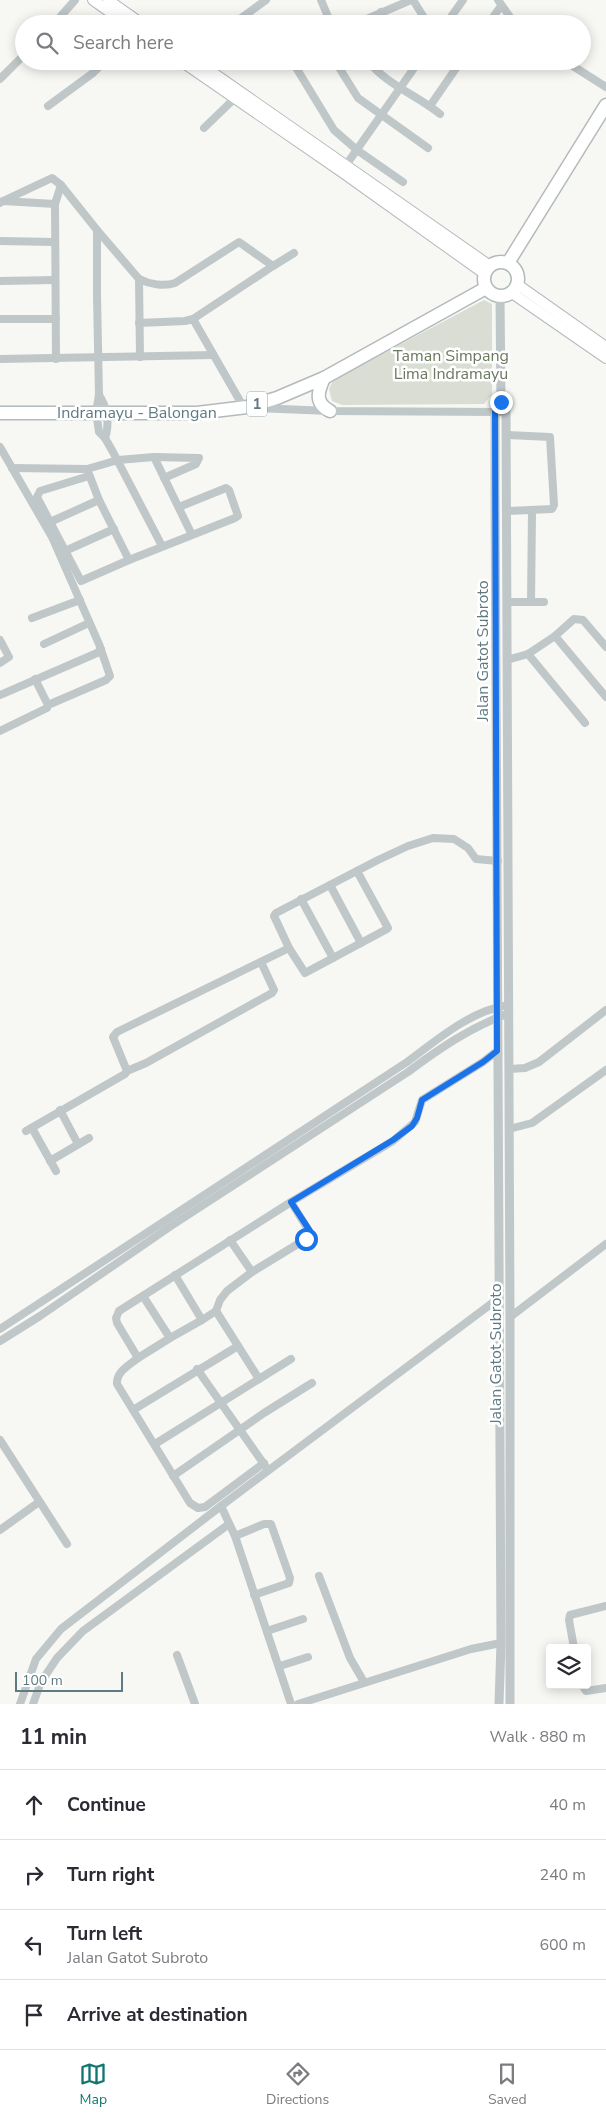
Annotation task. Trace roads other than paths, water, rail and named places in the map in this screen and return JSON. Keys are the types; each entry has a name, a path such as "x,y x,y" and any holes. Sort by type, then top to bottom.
{"highway":[{"path":"508,263 606,105"},
{"path":"498,262 508,263 516,271 510,292 495,296 486,288 484,281 487,270 498,262"},
{"name":"Indramayu - Balongan","path":"0,413 197,413 245,408 277,398 324,378 486,288"},
{"path":"324,378 318,390 318,395 323,405 330,411"}],"main road":[{"path":"93,0 114,15"},
{"path":"108,0 129,15"},
{"path":"198,70 235,98 350,160"},
{"path":"201,70 350,160 487,270"},
{"path":"510,292 605,352"}],"street":[{"path":"245,15 266,0"},
{"path":"321,0 327,15"},
{"path":"374,15 412,0 422,15"},
{"path":"452,15 463,0"},
{"path":"62,15 73,3"},
{"path":"493,15 500,3 509,15"},
{"path":"0,79 15,64"},
{"path":"48,106 96,70"},
{"path":"297,70 350,160 403,182"},
{"path":"340,70 353,93 428,148"},
{"path":"375,70 440,114"},
{"path":"350,160 413,70"},
{"path":"430,106 455,70"},
{"path":"579,70 606,87"},
{"path":"204,128 235,98"},
{"path":"2,202 52,178 61,185 139,279 148,283 170,285 175,283 239,242 273,266"},
{"path":"56,359 55,204 61,185"},
{"path":"2,202 55,204"},
{"path":"97,230 98,357 101,412 99,432 105,438 118,460 162,546"},
{"path":"0,242 55,242"},
{"path":"139,323 193,319 294,254"},
{"path":"139,279 140,357"},
{"path":"0,281 56,280"},
{"path":"495,412 501,402 510,292"},
{"path":"0,319 56,319"},
{"path":"193,319 245,408 330,411 506,411 501,402"},
{"path":"0,359 213,355"},
{"name":"Jalan Gatot Subroto","path":"506,411 510,1704"},
{"name":"Jalan Gatot Subroto","path":"495,412 499,1704"},
{"path":"506,435 550,437 554,505 552,509 506,511"},
{"path":"0,446 52,537 110,673 109,679 48,705 47,708 0,731"},
{"path":"154,457 192,535"},
{"path":"164,478 196,464 199,458 154,457 118,460 40,491 37,494 82,581 162,546 237,517 238,514 229,490 224,488 179,507"},
{"path":"12,468 88,472"},
{"path":"88,472 99,500 129,560"},
{"path":"495,491 506,491"},
{"path":"50,522 99,500"},
{"path":"531,602 532,511"},
{"path":"66,551 114,529"},
{"path":"32,618 80,600"},
{"path":"507,602 544,602"},
{"path":"507,660 528,654 555,636 574,620 581,619 606,647"},
{"path":"44,644 89,623"},
{"path":"555,636 606,697"},
{"path":"0,640 9,657 0,663"},
{"path":"0,695 101,649"},
{"path":"528,654 585,723"},
{"path":"35,679 48,705"},
{"path":"497,714 507,713"},
{"path":"497,730 508,729"},
{"path":"357,871 388,928 305,973 289,948 274,914 357,871 408,846 433,838 454,839 468,848 470,853 480,861 495,861"},
{"path":"330,885 361,943"},
{"path":"302,899 333,958"},
{"path":"127,1071 114,1042 117,1032 125,1026 289,948"},
{"path":"56,1171 29,1130 127,1071 146,1063 272,993 274,990 261,962"},
{"path":"0,1329 407,1062 459,1025 497,1006 509,1009"},
{"path":"0,1341 40,1316 171,1226 408,1072 440,1048 463,1033 497,1018 509,1009"},
{"path":"509,1069 524,1068 539,1062 606,1010"},
{"path":"138,1358 119,1328 116,1318 119,1311 393,1140 415,1122 422,1100 483,1062 497,1051"},
{"path":"509,1129 532,1122 606,1070"},
{"path":"60,1110 78,1144"},
{"path":"50,1161 89,1138"},
{"path":"264,1463 202,1508 194,1507 118,1387 116,1378 138,1358 216,1311 220,1300 227,1291 252,1272 308,1237 310,1231 291,1202"},
{"path":"230,1240 252,1272"},
{"path":"510,1314 606,1244"},
{"path":"175,1275 202,1320"},
{"path":"143,1296 170,1338"},
{"path":"20,1704 36,1659 61,1629 269,1470 499,1299"},
{"path":"216,1311 259,1379"},
{"path":"132,1410 197,1369 238,1346"},
{"path":"155,1444 291,1359"},
{"path":"197,1369 269,1470"},
{"path":"173,1476 312,1383"},
{"path":"0,1440 67,1544"},
{"path":"0,1530 39,1502"},
{"path":"222,1507 235,1536 280,1666 291,1704"},
{"path":"33,1704 41,1682 57,1658 83,1631 228,1522"},
{"path":"235,1536 264,1524 271,1524 289,1574 289,1583 254,1595"},
{"path":"319,1576 350,1658 364,1682"},
{"path":"573,1644 569,1620 570,1614 606,1606"},
{"path":"267,1631 303,1619"},
{"path":"298,1704 364,1682 500,1643"},
{"path":"177,1655 195,1704"},
{"path":"280,1666 308,1657"},
{"path":"585,1689 586,1691 606,1688"}],"park label":[{"name":"Taman Simpang Lima Indramayu","path":"451,364"}]}
